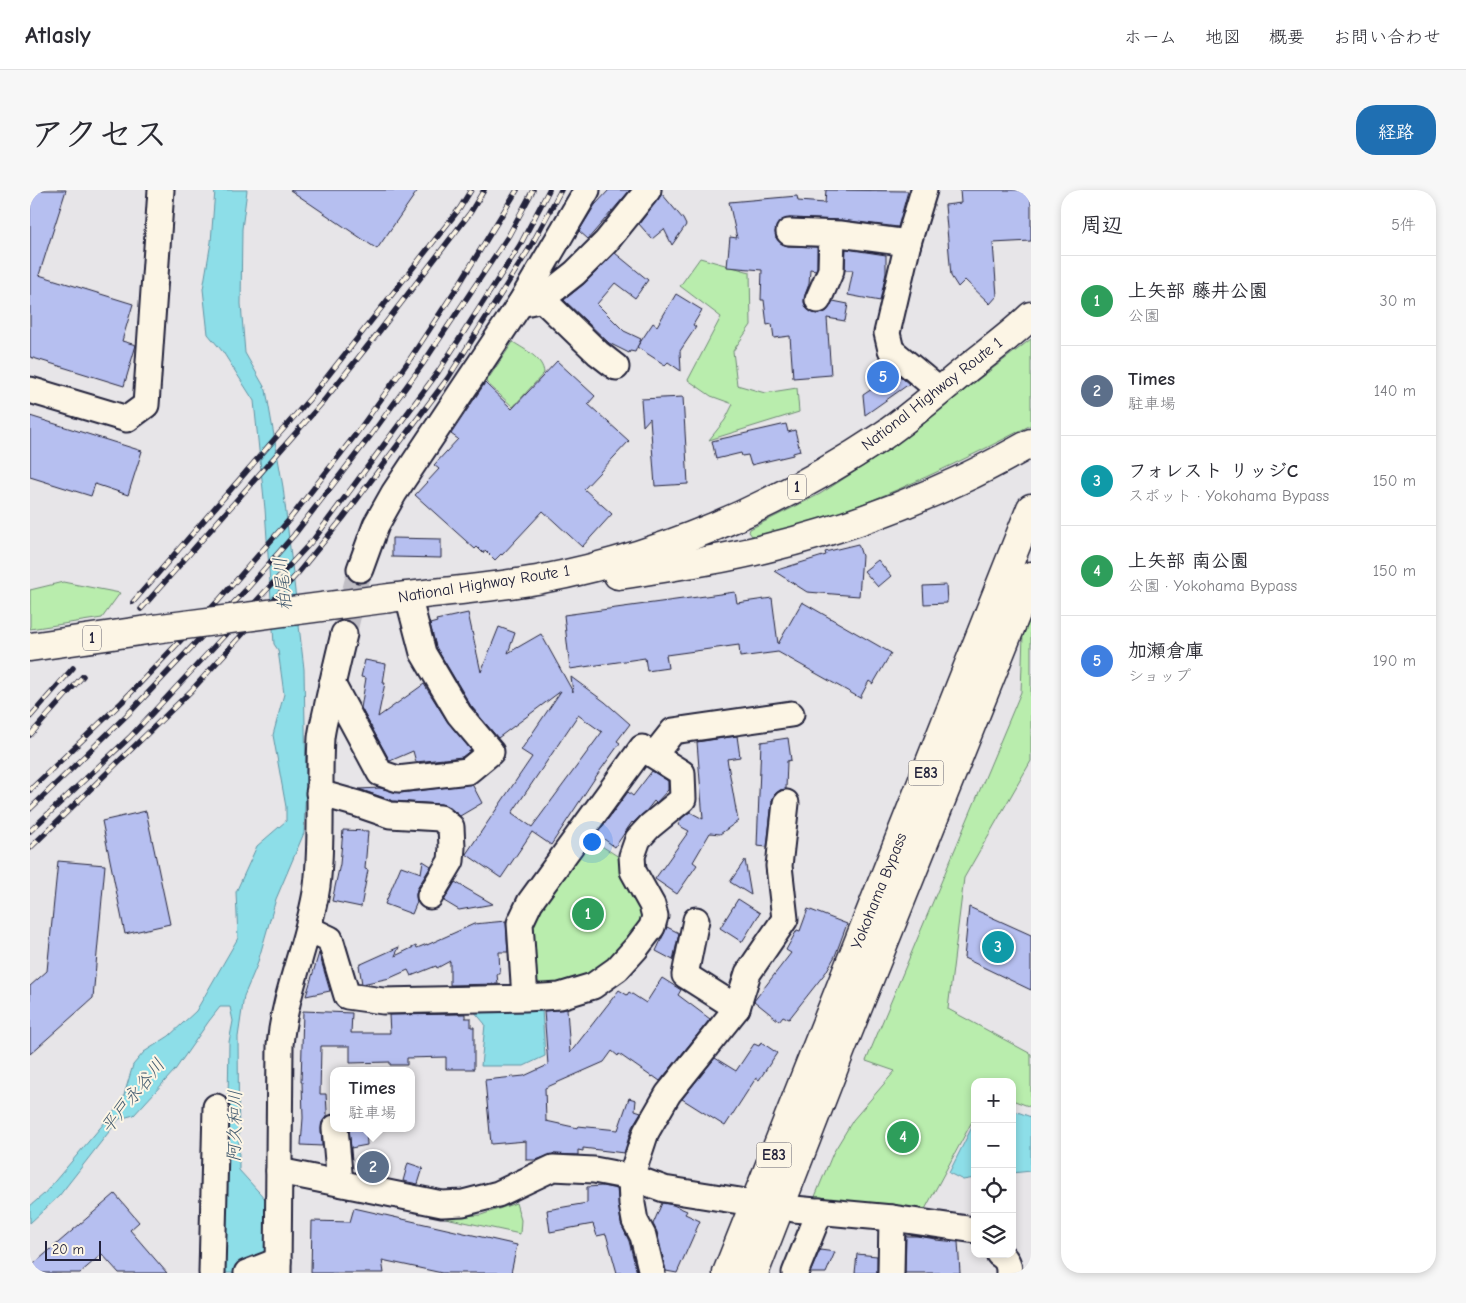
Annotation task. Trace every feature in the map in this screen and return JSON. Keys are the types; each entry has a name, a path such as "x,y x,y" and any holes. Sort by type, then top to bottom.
{"highway":[{"name":"National Highway Route 1","path":"30,647 536,580 648,551 736,518 782,496 835,466 885,434 1028,320"},
{"name":"1","path":"536,580 554,585 746,553 771,547 897,507 961,480 1031,443"},
{"name":"Yokohama Bypass","path":"727,1273 1031,508"},
{"path":"736,518 746,553"},
{"name":"Yokohama Bypass","path":"754,1273 842,1047 1031,576"}],"street":[{"path":"30,390 127,418 146,405 161,190"},
{"path":"360,569 376,525 394,493 531,301 587,190"},
{"path":"531,301 575,273 606,242 648,190"},
{"path":"924,190 908,243 887,333 891,350 940,391"},
{"path":"789,232 832,234 908,243"},
{"path":"818,300 831,270 832,234"},
{"path":"531,301 616,367"},
{"path":"332,684 380,773 398,779 468,771 491,752 459,714 423,653 399,597"},
{"path":"247,1273 275,1266 282,1020 309,929 317,887 320,843 321,736 344,634"},
{"path":"654,755 673,731 791,714"},
{"path":"309,929 330,939 347,996 383,1001 524,998 560,996 593,986 617,968 636,948 652,926 655,916 652,905 633,871 632,856 638,839 650,826 683,799 682,773 642,748 530,902 520,923 524,998"},
{"path":"319,793 390,814 440,818 451,826 451,861 430,896"},
{"path":"652,1273 643,1236 635,1221 631,1177 646,1132 668,1094 737,1008 748,972 785,919 779,866 786,803"},
{"path":"696,920 685,975 737,1008"},
{"path":"212,1273 216,1107"},
{"path":"335,1132 340,1183"},
{"path":"279,1171 442,1204 462,1203 498,1194 553,1168 594,1170 631,1177 664,1189 740,1202"},
{"path":"794,1209 892,1218 971,1229"},
{"path":"795,1273 820,1211"},
{"path":"891,1273 892,1218"},
{"path":"1005,1258 1009,1273"}],"green space":[{"path":"700,258 750,272 751,325 733,351 737,385 765,393 797,388 799,412 709,440 725,420 733,404 711,396 688,380 721,317 680,286"},
{"path":"1031,339 1031,425 927,477 873,500 778,532 752,536 749,532 750,529 820,494 882,454"},
{"path":"513,342 537,359 544,373 513,407 486,382"},
{"path":"63,582 120,593 102,618 30,629 30,590"},
{"path":"1031,617 1031,761 964,878 948,1009 1031,1054 1031,1107 1016,1101 1016,1078 971,1078 971,1123 923,1213 814,1199 833,1153 853,1120 895,1071 866,1061 1021,692 1023,635"},
{"path":"589,838 619,857 627,885 643,912 640,923 613,955 596,970 575,982 544,987 533,977 530,929 533,916"},
{"path":"516,1203 521,1220 520,1234 441,1217 481,1215"}],"water":[{"path":"215,190 247,190 242,229 241,304 245,353 266,390 283,487 304,669 306,783 304,833 276,899 257,965 244,996 238,1037 239,1170 267,1201 266,1273 225,1273 229,1042 233,1021 230,1007 220,1007 175,1070 134,1115 119,1119 59,1196 30,1223 30,1206 44,1194 122,1102 133,1065 144,1052 169,1036 196,1011 238,938 236,892 257,846 286,821 286,807 273,735 284,694 278,650 274,644 265,509 254,401 223,352 208,334 203,289 211,242"},
{"path":"473,1010 542,1010 545,1056 524,1066 481,1066 485,1024"},
{"path":"1016,1111 1031,1117 1031,1171 1016,1173"},
{"path":"971,1129 971,1179 963,1180 949,1173"}],"building":[{"path":"30,190 66,190 39,275 133,304 122,341 136,345 124,386 30,357"},
{"path":"290,190 418,190 377,249"},
{"path":"609,190 630,190 588,239 579,231 595,205"},
{"path":"826,190 908,191 898,227 842,220 790,218 782,220 777,225 776,238 782,244 817,247 817,267 816,270 810,269 809,284 805,295 804,302 807,309 813,313 820,314 827,311 833,301 848,304 845,321 827,318 831,375 793,378 790,336 774,338 772,324 767,325 764,300 761,300 762,270 727,267 730,237 737,238 729,202 797,196 798,201 825,203"},
{"path":"960,190 1031,190 1031,241 993,243 997,296 990,304 965,280 958,287 951,276 945,205 961,203"},
{"path":"662,194 686,225 672,245 664,229 652,239 639,224"},
{"path":"846,249 886,255 886,273 880,301 848,295 853,270 845,270"},
{"path":"615,253 648,280 635,298 615,283 597,304 624,331 641,339 635,352 630,351 629,353 609,343 564,300 585,283"},
{"path":"676,294 702,310 693,325 696,327 680,351 681,371 668,362 665,365 637,347 653,323 657,326"},
{"path":"557,361 595,396 588,404 629,441 584,489 612,514 582,547 543,511 502,555 495,560 485,550 483,553 477,547 475,549 415,495 439,469 434,465 458,439 451,434 485,383 512,409"},
{"path":"896,373 909,384 865,415 863,395"},
{"path":"683,397 688,484 655,486 650,418 643,426 641,399"},
{"path":"30,416 142,451 128,495 95,484 91,496 30,477"},
{"path":"786,424 788,432 795,430 800,451 793,453 793,455 751,465 748,455 742,456 741,453 716,459 712,441"},
{"path":"392,538 441,539 441,558 392,557"},
{"path":"858,544 862,556 859,596 807,592 774,571 826,555 825,552"},
{"path":"878,560 891,576 878,587 864,571"},
{"path":"946,585 947,603 924,604 923,586"},
{"path":"735,592 737,603 772,598 778,644 802,602 891,653 873,684 869,681 860,698 778,652 740,657 739,645 666,655 668,668 647,671 645,658 570,669 564,615"},
{"path":"468,613 481,672 499,627 515,633 508,653 541,634 573,692 571,677 605,702 630,724 617,741 620,743 551,845 532,832 501,878 466,854 532,757 521,750 561,691 498,738 471,706 436,647 430,624 437,622 436,620","holes":["578,715 602,732 532,827 512,813"]},
{"path":"365,660 386,664 383,683 385,683 378,717 424,684 447,721 471,750 462,757 416,762 413,751 390,761 361,708 366,678 361,677"},
{"path":"737,736 740,757 727,759 738,821 720,834 710,833 693,862 697,865 677,894 655,879 689,831 678,825 682,818 690,812 703,819 697,742"},
{"path":"788,738 791,760 787,761 786,789 780,790 775,794 772,801 767,847 757,846 761,742"},
{"path":"652,771 668,781 668,790 656,803 654,801 647,810 632,822 615,847 597,834 628,792 633,796"},
{"path":"472,784 482,803 460,816 449,807 441,804 393,801 359,789 380,788 400,793"},
{"path":"146,811 170,924 125,934 102,821"},
{"path":"343,830 368,831 365,869 368,870 361,907 332,901 340,864"},
{"path":"745,860 751,895 730,882"},
{"path":"58,861 105,865 93,998 30,1054 30,986 47,971"},
{"path":"423,861 431,866 417,889 417,902 412,914 385,904 401,866 421,873"},
{"path":"455,882 493,904 459,910 444,901"},
{"path":"738,899 760,913 742,942 720,928"},
{"path":"969,907 1031,935 1031,990 964,958"},
{"path":"808,909 847,924 835,956 826,972 789,1019 783,1016 779,1021 754,1001 791,953 786,950 797,930 800,931"},
{"path":"506,921 508,952 499,952 500,974 497,974 498,984 450,985 450,961 437,968 436,966 411,976 408,970 390,978 362,984 359,965 399,947 395,956 416,946 417,948 427,945 474,924"},
{"path":"667,927 679,933 673,960 656,951"},
{"path":"319,953 330,991 306,996"},
{"path":"662,978 681,990 678,995 710,1019 660,1081 612,1051 604,1062 545,1088 546,1121 578,1128 578,1126 618,1130 629,1098 636,1100 635,1110 641,1112 632,1127 624,1153 583,1148 583,1151 578,1150 578,1155 553,1154 536,1160 526,1160 526,1141 491,1144 485,1080 524,1076 548,1065 544,1011 567,1009 570,1053 619,990 627,995 629,992 646,1003"},
{"path":"303,1011 352,1013 351,1033 390,1033 389,1015 465,1014 465,1018 471,1018 471,1027 474,1027 474,1069 446,1069 446,1057 407,1058 407,1065 390,1065 390,1062 350,1063 350,1046 321,1046 320,1094 326,1094 327,1111 327,1116 322,1122 321,1129 322,1146 301,1145 303,1118 301,1082"},
{"path":"761,1042 777,1053 759,1080 756,1078 725,1126 682,1099 715,1058 736,1071 754,1044 759,1046"},
{"path":"349,1132 366,1132 367,1145 351,1148"},
{"path":"408,1163 423,1168 418,1184 403,1181"},
{"path":"602,1186 617,1189 621,1224 629,1241 637,1273 617,1273 606,1234 597,1236 593,1224 550,1232 547,1210 587,1203 587,1187"},
{"path":"115,1194 139,1222 130,1230 167,1273 119,1273 102,1254 80,1273 30,1273 30,1267"},
{"path":"662,1203 687,1211 685,1214 700,1221 677,1273 666,1271 657,1232 653,1224"},
{"path":"354,1208 517,1245 511,1273 442,1273 382,1260 384,1273 311,1273 312,1221 350,1222"},
{"path":"906,1236 958,1242 960,1273 905,1273"},
{"path":"820,1250 835,1252 826,1273 810,1273"},
{"path":"857,1254 877,1256 877,1273 855,1273"}],"tunnel":[{"path":"344,634 360,569"}],"railway":[{"path":"133,602 312,396 460,208 471,190"},
{"path":"141,609 322,403 470,213 484,190"},
{"path":"30,790 122,702 219,600 289,520 356,434 410,359 460,283 517,190"},
{"path":"30,809 129,713 245,591 294,535 422,365 509,235 533,190"},
{"path":"30,831 130,737 314,539 438,372 520,245 549,190"},
{"path":"30,848 191,691 298,573 343,518 448,378 531,246 561,190"},
{"path":"30,717 73,668"},
{"path":"30,735 83,676"}],"place":[{"name":"加瀬倉庫","path":"883,377"},
{"name":"上矢部 藤井公園","path":"588,914"},
{"name":"フォレスト リッジC","path":"998,947"},
{"name":"上矢部 南公園","path":"903,1137"},
{"name":"Times","path":"373,1167"}],"water label":[{"name":"柏尾川","path":"283,584"},
{"name":"平戸永谷川","path":"133,1096"},
{"name":"阿久和川","path":"235,1126"}]}
